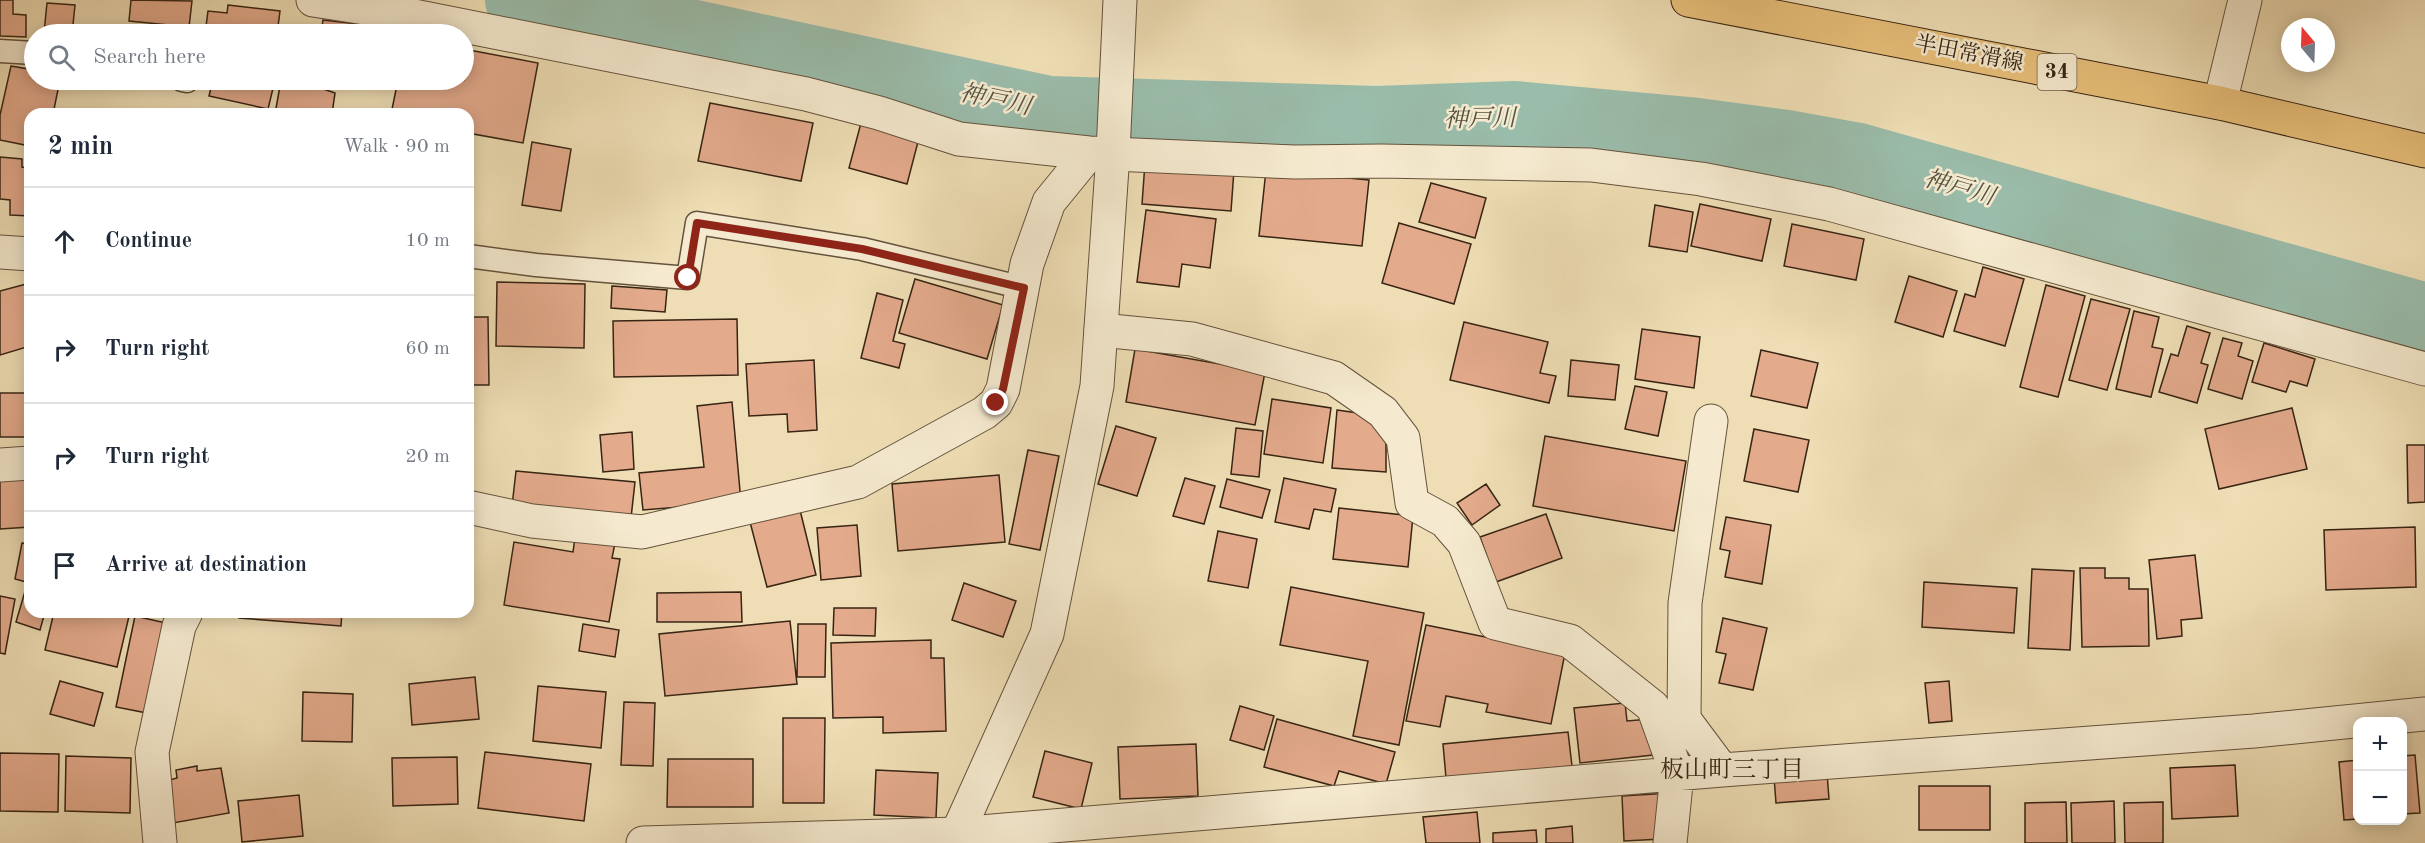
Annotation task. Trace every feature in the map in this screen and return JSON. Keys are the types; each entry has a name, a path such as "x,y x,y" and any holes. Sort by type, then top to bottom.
{"main road":[{"name":"半田常滑線","path":"1688,0 1740,5 2220,103 2425,151"}],"street":[{"path":"313,0 454,24"},
{"path":"955,839 1047,634 1096,386 1101,330 1105,149 1117,70 1120,0"},
{"path":"2220,103 2245,0"},
{"path":"474,28 806,94 879,113 959,139 1295,162 1381,161 1591,165 1701,179 1829,204 2425,369"},
{"path":"474,508 532,521 642,532 858,482 984,413 996,403 1003,389 1027,264 1049,202 1105,149"},
{"path":"0,252 24,254"},
{"path":"1101,330 1192,339 1334,378 1383,412 1403,438 1412,503 1445,521 1464,543 1495,623 1570,642 1653,707 1677,774 1670,843"},
{"path":"1711,421 1685,603 1684,719 1722,770"},
{"path":"0,465 24,463"},
{"path":"160,843 152,752 179,626 183,618"},
{"path":"643,843 955,839 1722,770 2254,731 2425,714"}],"lane":[{"path":"0,51 24,52"},
{"path":"474,257 536,266 688,278 697,223 862,249 1024,288"}],"building":[{"path":"0,0 13,0 13,14 26,15 24,37 0,36"},
{"path":"131,0 192,1 189,24 129,21"},
{"path":"47,3 75,5 73,24 45,24"},
{"path":"228,5 280,11 278,24 206,24 208,11 227,13"},
{"path":"323,20 358,24 322,24"},
{"path":"474,51 538,63 523,143 474,134 474,108 392,108 396,90 474,90"},
{"path":"11,66 24,68 24,90 58,90 54,108 24,108 24,145 0,140 0,115"},
{"path":"210,90 273,90 268,108 209,96"},
{"path":"279,90 326,90 335,93 333,108 276,108"},
{"path":"710,103 813,123 801,181 698,161"},
{"path":"861,123 919,138 907,184 849,168"},
{"path":"532,142 571,149 561,211 522,205"},
{"path":"0,157 22,159 24,216 10,215 10,200 0,199"},
{"path":"1145,163 1234,170 1231,211 1142,204"},
{"path":"1266,170 1369,180 1362,246 1259,236"},
{"path":"1431,183 1486,198 1475,238 1419,222"},
{"path":"1700,204 1771,219 1762,261 1691,246"},
{"path":"1655,205 1693,212 1687,252 1649,246"},
{"path":"1146,210 1216,219 1210,268 1182,264 1179,287 1137,282"},
{"path":"1399,223 1471,244 1454,304 1382,283"},
{"path":"1792,224 1864,239 1856,280 1784,266"},
{"path":"1983,267 2024,279 2005,346 1954,331 1965,294 1975,297"},
{"path":"1909,276 1957,291 1943,337 1895,322"},
{"path":"915,279 1003,305 987,359 899,333"},
{"path":"497,282 585,284 584,348 496,346"},
{"path":"24,285 24,348 0,355 0,291"},
{"path":"2046,285 2085,296 2058,397 2020,387"},
{"path":"612,286 667,290 665,312 611,308"},
{"path":"877,293 903,300 893,341 905,344 899,368 861,358"},
{"path":"2091,299 2130,309 2107,390 2069,380"},
{"path":"2134,311 2159,317 2152,347 2163,349 2151,397 2116,389"},
{"path":"474,317 488,317 489,385 474,385"},
{"path":"737,319 738,375 614,377 613,321"},
{"path":"1464,322 1548,342 1540,373 1556,376 1549,403 1450,380"},
{"path":"2187,326 2210,333 2201,363 2208,365 2197,403 2159,392 2171,354 2178,356"},
{"path":"1642,329 1700,337 1694,388 1635,379"},
{"path":"2223,338 2242,343 2238,356 2253,361 2242,399 2208,389"},
{"path":"2264,343 2315,359 2307,386 2290,381 2286,392 2252,382"},
{"path":"1135,349 1265,372 1255,425 1126,402"},
{"path":"1761,350 1818,363 1807,408 1751,396"},
{"path":"814,360 817,430 788,432 787,414 749,416 746,364"},
{"path":"1571,360 1619,365 1615,400 1568,396"},
{"path":"1635,386 1667,392 1658,436 1625,429"},
{"path":"0,393 24,393 24,437 0,437"},
{"path":"1272,399 1331,408 1323,463 1264,454"},
{"path":"732,402 741,502 643,510 639,473 704,467 697,406"},
{"path":"2292,408 2307,469 2219,489 2205,429"},
{"path":"1337,410 1372,415 1386,442 1386,472 1332,468"},
{"path":"1116,426 1156,438 1137,496 1098,484"},
{"path":"1236,428 1263,431 1259,477 1231,474"},
{"path":"1754,429 1809,440 1798,492 1744,481"},
{"path":"632,432 634,469 603,472 600,435"},
{"path":"1545,436 1686,461 1674,531 1533,506"},
{"path":"2407,445 2425,445 2425,502 2408,503"},
{"path":"1028,450 1059,456 1040,550 1009,544"},
{"path":"516,471 635,482 631,518 512,506"},
{"path":"24,473 24,527 0,529 0,475"},
{"path":"999,475 1005,542 898,551 892,484"},
{"path":"1185,478 1215,486 1204,524 1173,516"},
{"path":"1284,478 1336,489 1331,512 1314,509 1309,529 1275,522"},
{"path":"1227,479 1270,490 1262,518 1220,507"},
{"path":"1486,484 1500,505 1472,525 1457,503"},
{"path":"1339,508 1413,516 1408,567 1333,559"},
{"path":"800,510 816,575 767,587 750,522"},
{"path":"1546,514 1562,558 1496,582 1480,537"},
{"path":"1726,517 1771,525 1762,584 1725,577 1730,551 1720,549"},
{"path":"857,525 861,576 821,580 817,528"},
{"path":"2415,527 2416,587 2326,590 2324,530"},
{"path":"1218,531 1257,539 1248,588 1208,581"},
{"path":"575,537 615,543 612,558 620,559 609,622 504,605 514,542 573,552"},
{"path":"22,543 24,543 24,581 15,579"},
{"path":"2195,555 2202,618 2181,620 2182,636 2157,639 2149,560"},
{"path":"2080,568 2105,568 2105,578 2129,578 2129,589 2148,589 2149,646 2082,647"},
{"path":"2032,569 2074,571 2070,650 2028,648"},
{"path":"1924,582 2017,588 2014,633 1922,627"},
{"path":"964,583 1016,601 1003,637 952,620"},
{"path":"1291,587 1424,613 1399,745 1353,736 1368,661 1280,645"},
{"path":"741,592 742,622 657,622 657,593"},
{"path":"24,595 24,618 43,618 40,630 16,622"},
{"path":"0,596 15,599 5,654 0,653"},
{"path":"834,608 876,608 875,636 833,635"},
{"path":"53,618 129,618 117,667 45,650"},
{"path":"135,618 166,623 147,713 116,707"},
{"path":"239,618 342,618 341,626"},
{"path":"1723,618 1767,628 1753,690 1719,683 1726,654 1716,652"},
{"path":"790,621 797,684 665,696 659,634"},
{"path":"583,624 619,630 615,657 579,651"},
{"path":"798,624 826,624 825,677 797,677"},
{"path":"1426,625 1565,653 1551,724 1486,712 1488,704 1446,696 1440,727 1406,721"},
{"path":"931,640 931,658 944,658 946,731 883,733 883,717 833,718 831,643"},
{"path":"475,677 479,719 412,725 409,684"},
{"path":"60,681 103,693 94,726 50,714"},
{"path":"1949,681 1952,721 1929,723 1925,683"},
{"path":"538,686 606,692 601,748 533,741"},
{"path":"303,692 353,694 352,742 302,741"},
{"path":"624,702 655,703 653,766 621,765"},
{"path":"1625,703 1627,721 1650,719 1653,755 1580,763 1574,708"},
{"path":"1240,706 1274,716 1264,750 1230,740"},
{"path":"783,718 825,718 824,803 783,803"},
{"path":"1277,719 1395,752 1386,784 1339,771 1334,786 1264,767"},
{"path":"1568,732 1572,766 1446,778 1443,744"},
{"path":"1196,744 1198,796 1120,799 1118,747"},
{"path":"1045,751 1092,763 1081,809 1033,797"},
{"path":"485,752 591,764 584,821 478,808"},
{"path":"0,753 59,754 58,812 0,811"},
{"path":"2415,755 2420,813 2407,814 2407,756"},
{"path":"66,756 131,758 130,813 65,811"},
{"path":"457,757 458,804 393,806 392,758"},
{"path":"668,759 753,759 753,807 667,807"},
{"path":"2353,761 2353,819 2344,820 2339,762"},
{"path":"2235,765 2238,816 2172,819 2170,768"},
{"path":"197,766 197,771 221,768 229,813 173,823 166,781 177,778 176,770"},
{"path":"876,770 938,773 936,818 874,815"},
{"path":"1827,773 1829,799 1776,803 1774,777"},
{"path":"1919,786 1990,786 1990,830 1919,830"},
{"path":"1671,793 1662,839 1624,841 1622,796"},
{"path":"299,795 303,836 242,842 238,801"},
{"path":"2114,801 2115,843 2072,843 2071,803"},
{"path":"2066,802 2067,843 2025,843 2025,803"},
{"path":"2163,802 2163,843 2125,843 2124,803"},
{"path":"1477,812 1480,843 1426,843 1423,817"},
{"path":"1572,826 1573,843 1546,843 1546,829"},
{"path":"1536,830 1537,843 1493,843 1493,833"}],"waterway":[{"name":"神戸川","path":"522,0 1048,113 1377,123 1515,118 1689,134 1786,147 1858,160 2425,320"}],"district":[{"name":"板山町三丁目","path":"1732,771"}],"route":[{"path":"688,278 697,223 862,249 1024,288 1003,389 996,403"}]}
